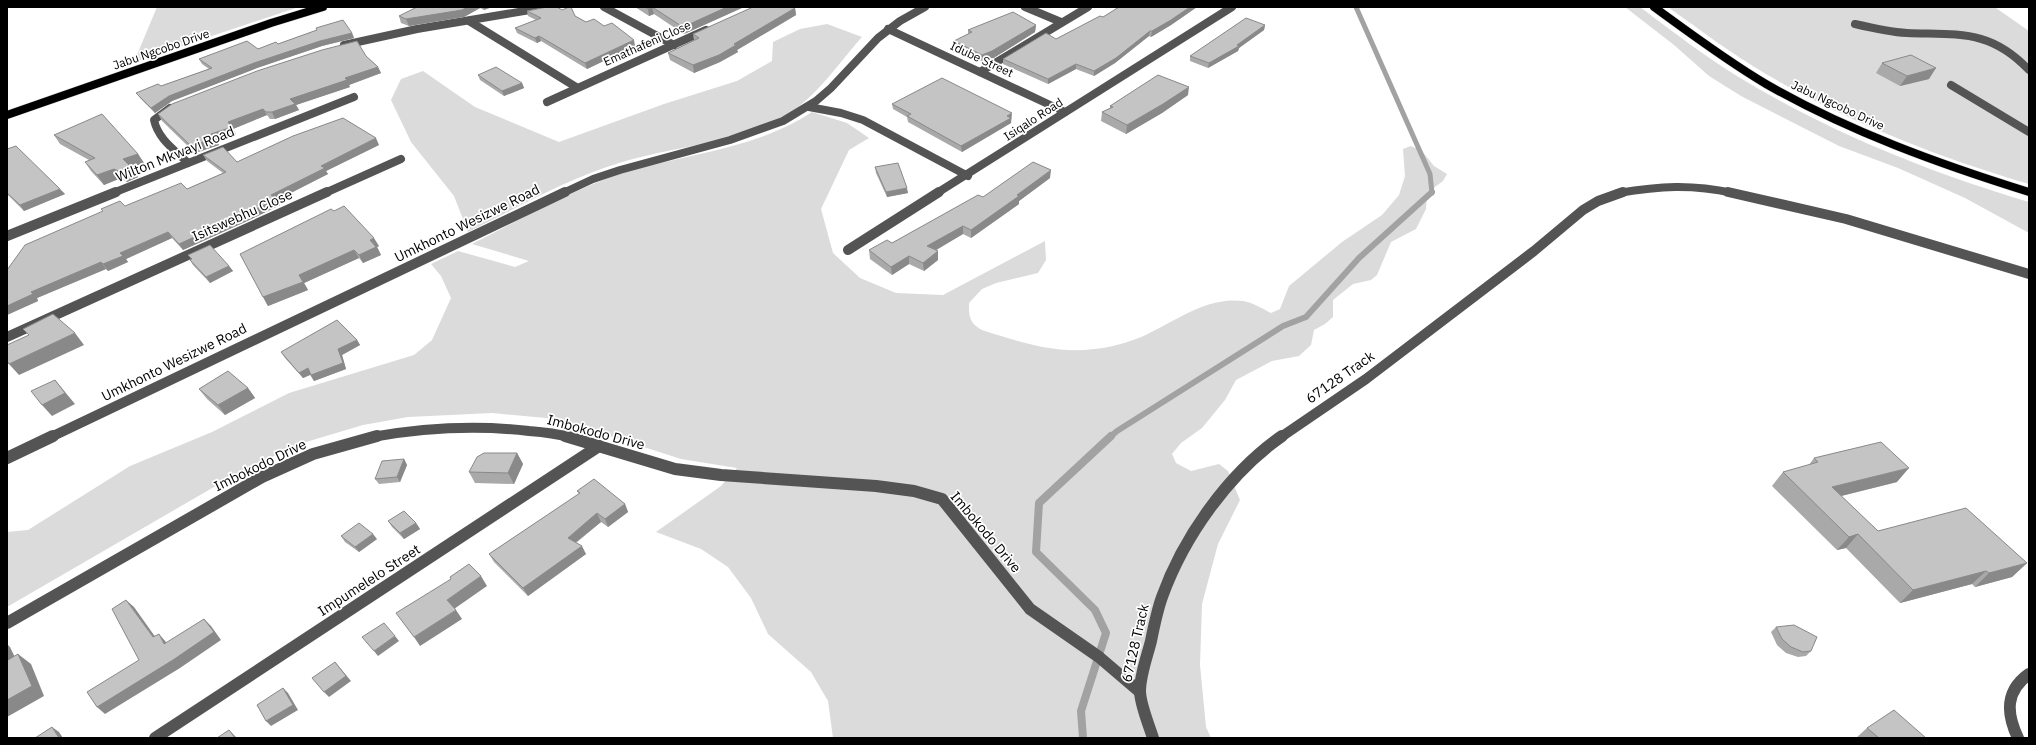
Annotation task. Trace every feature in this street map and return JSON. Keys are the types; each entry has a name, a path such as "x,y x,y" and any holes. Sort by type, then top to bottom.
{"main road":[{"name":"Jabu Ngcobo Drive","path":"7,115 271,23 323,7"},
{"name":"Jabu Ngcobo Drive","path":"1654,7 1712,50 1750,74 1822,113 1926,157 2029,192"}],"street":[{"path":"338,47 377,37 548,7"},
{"path":"604,7 674,45"},
{"name":"Umkhonto Wesizwe Road","path":"7,458 587,181 649,160 749,136 809,107 841,80 863,53 888,29 925,7"},
{"path":"1025,7 1061,22"},
{"path":"980,72 1088,7"},
{"name":"Isiqalo Road","path":"848,250 968,176 1065,112 1232,7"},
{"path":"469,21 576,88"},
{"path":"1855,24 1889,31 1956,34 1978,37 2005,48 2029,70"},
{"name":"Emathafeni Close","path":"547,102 715,26"},
{"name":"Idube Street","path":"888,29 1065,112"},
{"path":"1951,85 1989,110 2029,132"},
{"name":"Wilton Mkwayi Road","path":"7,235 354,97"},
{"path":"174,106 154,120 154,127 161,137 188,163"},
{"path":"809,107 841,113 863,120 968,176"},
{"name":"Isitswebhu Close","path":"7,337 401,159"},
{"name":"67128 Track","path":"1153,738 1140,692 1145,662 1162,597 1176,565 1200,522 1234,478 1268,446 1366,379 1534,251 1569,221 1598,201 1615,194 1652,187 1675,186 1713,188 1846,219 2029,274"},
{"name":"Imbokodo Drive","path":"7,623 262,477 314,454 368,438 405,431 456,428 512,429 558,434 624,455 683,470 721,475 876,486 914,491 942,499 1030,608 1099,656 1140,692"},
{"name":"Impumelelo Street","path":"155,738 599,446"},
{"path":"2018,738 2012,727 2009,697 2022,678 2029,674"}],"shaded area":[{"path":"157,7 299,7 134,62"},
{"path":"1625,7 1640,7 1724,68 1806,115 1916,163 2029,202 2029,233 1965,198 1898,168 1839,146 1741,96 1709,76 1674,45"},
{"path":"1668,7 1996,8 2029,31 2029,184 1927,150 1829,108 1753,66 1716,42"},
{"path":"827,24 862,37 818,89 787,115 749,132 639,157 599,170 580,177 468,232 454,196 411,142 391,100 401,79 423,71 475,107 559,142 664,104 737,81 772,61 773,42 800,29"},
{"path":"812,112 847,123 869,138 849,150 821,209 833,253 860,278 896,293 943,295 1045,241 1046,260 1038,273 996,283 982,289 969,303 970,315 974,325 982,330 1037,346 1065,350 1110,347 1126,343 1187,313 1214,303 1243,301 1254,304 1271,313 1280,309 1289,286 1342,242 1382,215 1399,195 1405,176 1403,149 1411,146 1422,151 1434,166 1447,174 1443,181 1427,193 1426,209 1416,229 1391,242 1377,275 1371,280 1353,284 1333,300 1333,317 1325,324 1314,330 1311,345 1299,356 1272,361 1236,380 1225,400 1202,428 1181,443 1172,454 1176,463 1191,471 1219,464 1228,471 1240,500 1218,544 1202,604 1200,665 1206,727 1211,738 833,738 828,701 811,672 768,634 751,598 728,567 701,549 656,532 721,486 737,468 681,459 557,419 492,413 408,417 363,425 306,442 245,469 7,607 7,532 28,530 130,466 212,432 289,393 414,355 432,340 451,298 441,276 431,264 458,251 515,267 529,261 472,244 567,196 606,179 650,165 722,149 745,142 791,124"}],"building":[{"path":"417,7 467,7 462,10 406,19 399,16"},
{"path":"547,7 557,7 562,10 571,7 575,16 586,22 594,19 604,26 612,23 634,40 585,63 539,36 535,38 515,28 541,18 527,11"},
{"path":"652,7 727,7 683,27"},
{"path":"753,7 795,8 734,44 736,45 719,55 693,65 668,53 699,38 693,34"},
{"path":"1119,7 1190,7 1171,20 1150,31 1116,58 1094,71 1076,64 1048,79 1003,59 1046,33 1056,39 1100,16 1103,17"},
{"path":"1013,12 1036,25 992,51 982,55 954,41 972,32 968,30"},
{"path":"1246,18 1265,25 1237,45 1239,46 1209,63 1190,56"},
{"path":"343,20 352,33 320,41 254,63 169,96 151,108 136,93 158,84 161,86 212,68 199,59 247,41 258,49 276,42 278,44 317,30 316,28"},
{"path":"357,41 366,56 378,67 345,78 347,80 290,99 295,104 272,112 266,112 263,109 228,122 232,127 211,134 215,138 191,146 158,114 172,104 257,71 322,50"},
{"path":"1911,55 1936,68 1907,76 1882,63"},
{"path":"496,67 522,83 502,91 478,75"},
{"path":"1158,75 1189,87 1127,125 1102,112 1113,107 1110,106"},
{"path":"942,78 1012,113 1007,116 1011,118 961,146 907,116 911,114 892,104"},
{"path":"102,114 138,154 123,159 132,168 121,172 114,169 97,175 85,162 95,158 54,135"},
{"path":"343,118 376,138 321,166 325,168 271,195 277,199 241,216 179,244 168,232 120,253 123,256 103,264 101,262 31,292 33,294 7,306 7,270 25,245 103,211 101,209 120,201 125,206 181,183 187,189 226,172 203,155 223,147 237,162 293,136"},
{"path":"16,146 60,189 20,205 7,193 7,149"},
{"path":"1033,162 1051,170 1017,195 1019,196 971,230 963,226 927,246 938,251 923,263 909,256 891,267 869,250 887,240 892,243 978,195 983,197"},
{"path":"898,163 907,188 886,192 875,167"},
{"path":"344,206 374,238 370,240 376,247 359,255 354,250 299,275 303,282 263,297 240,254 331,209 334,211"},
{"path":"210,245 229,266 206,277 190,260 192,259 188,255"},
{"path":"53,314 75,333 9,364 7,361 7,345 29,335 23,329"},
{"path":"337,320 357,340 338,349 343,363 311,375 308,368 299,373 281,352"},
{"path":"228,371 248,388 218,405 199,389"},
{"path":"55,380 65,393 42,405 31,391"},
{"path":"1881,442 1909,468 1832,487 1878,531 1966,508 2027,563 1989,573 1986,571 1913,590 1858,534 1849,537 1783,472 1818,462 1814,458"},
{"path":"484,453 517,453 508,473 469,472 477,457"},
{"path":"404,459 397,477 375,479 382,461"},
{"path":"594,479 625,504 605,519 597,513 568,538 582,546 523,588 489,554 580,493 577,491"},
{"path":"404,511 416,523 400,533 388,521"},
{"path":"359,523 373,534 355,547 341,536"},
{"path":"469,564 481,576 447,600 456,610 414,637 396,613 451,579 450,577"},
{"path":"126,600 153,637 159,634 164,644 204,619 214,632 173,660 97,707 87,692 139,660 112,609"},
{"path":"384,623 395,636 374,651 362,637"},
{"path":"1794,625 1817,637 1811,651 1803,652 1791,647 1782,639 1776,627"},
{"path":"18,654 32,686 7,700 7,658 8,660"},
{"path":"335,662 346,676 324,692 312,678"},
{"path":"283,688 293,705 266,721 257,705"},
{"path":"1894,710 1926,738 1879,738 1867,728"},
{"path":"52,727 59,738 35,738"},
{"path":"229,730 235,738 217,738"}],"waterway":[{"path":"1356,7 1430,174 1432,192"},
{"path":"1110,437 1117,431 1283,326 1306,317 1359,258 1432,192"},
{"path":"1083,738 1081,711 1106,633 1095,610 1036,552 1039,503 1111,436"}]}
